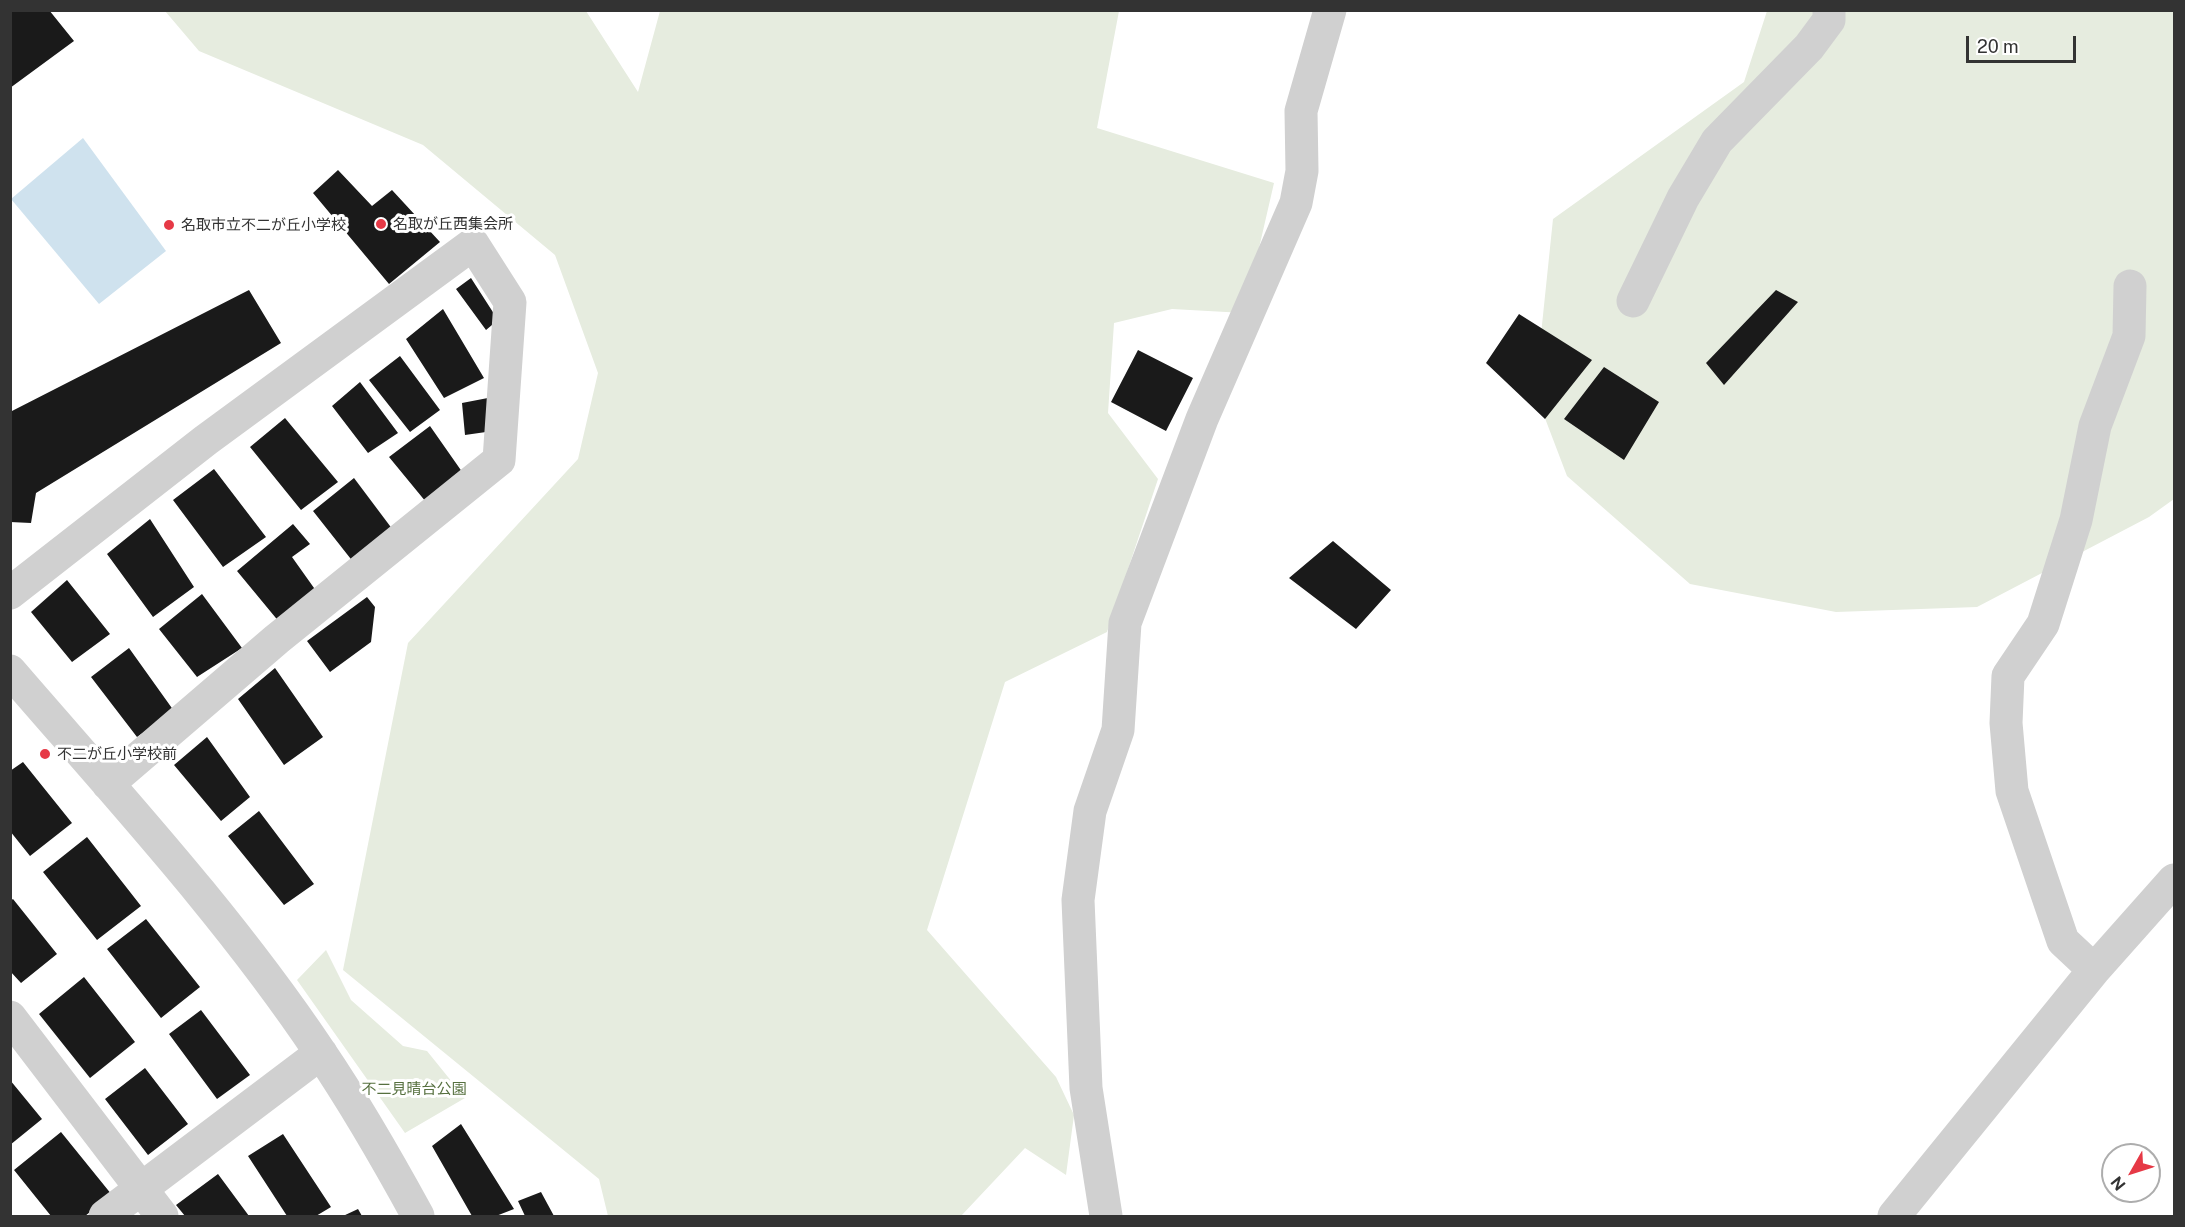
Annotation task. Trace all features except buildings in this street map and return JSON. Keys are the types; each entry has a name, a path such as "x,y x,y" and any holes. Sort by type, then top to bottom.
{"street":[{"path":"1106,1216 1086,1088 1078,900 1090,811 1118,730 1125,623 1202,419 1296,203 1302,171 1301,111 1330,10"},
{"path":"1633,302 1683,198 1718,141 1809,47 1829,20 1829,10"},
{"path":"10,593 206,440 473,244 510,302 499,460 277,639 108,784"},
{"path":"2094,970 2063,941 2012,791 2006,723 2008,676 2043,624 2076,520 2095,426 2129,336 2130,286"},
{"path":"10,672 143,823 247,951 321,1053 418,1216"},
{"path":"1894,1216 2094,970 2175,880"},
{"path":"10,1017 162,1216"},
{"path":"105,1216 321,1053"}],"green space":[{"path":"165,11 586,11 638,92 660,11 1119,11 1097,128 1274,183 1244,313 1172,309 1114,323 1108,413 1158,479 1107,632 1005,682 927,930 1056,1077 1074,1115 1066,1175 1025,1148 961,1216 608,1216 599,1179 343,970 408,643 578,459 598,373 555,255 423,145 199,51"},
{"path":"1767,11 2174,11 2174,499 2149,517 1977,607 1836,612 1690,584 1567,476 1535,392 1553,219 1744,82"},
{"name":"不二見晴台公園","path":"326,950 351,1000 403,1046 427,1051 465,1098 405,1133 297,980"}],"water":[{"path":"83,138 166,251 99,304 11,199"}],"place":[{"name":"名取が丘西集会所","path":"381,224"},
{"name":"名取市立不二が丘小学校","path":"169,225"},
{"name":"不二が丘小学校前","path":"45,754"}]}
